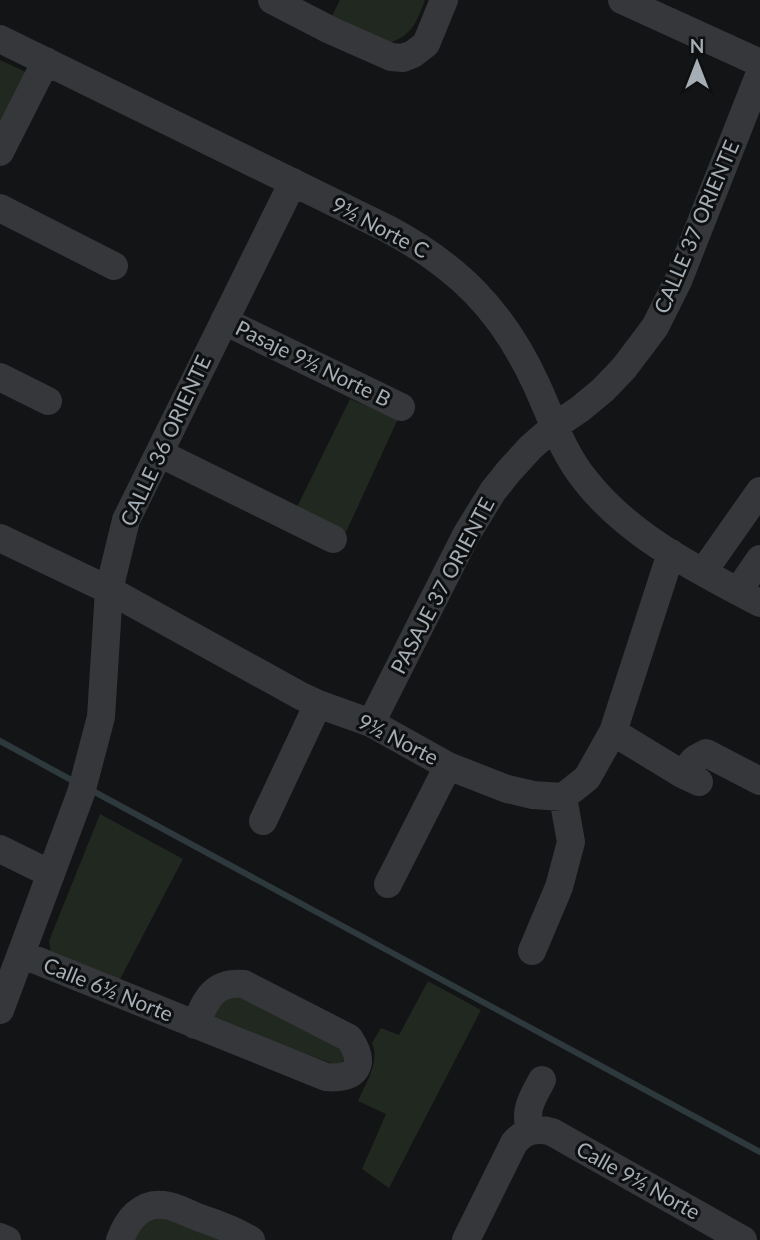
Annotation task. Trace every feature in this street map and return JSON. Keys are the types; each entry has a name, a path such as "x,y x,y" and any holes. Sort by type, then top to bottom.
{"street":[{"path":"272,0 330,30 391,57 403,58 426,44 444,0"},
{"path":"622,0 760,63"},
{"name":"9½ Norte C","path":"0,39 411,241 456,274 495,314 511,336 537,386 563,446 574,466 598,496 626,521 671,553 749,597"},
{"path":"0,152 46,61"},
{"name":"CALLE 37 ORIENTE","path":"555,426 603,390 624,369 655,327 678,281 760,73"},
{"name":"CALLE 36 ORIENTE","path":"0,1010 81,793 91,758 101,718 108,590 126,520 293,182"},
{"path":"0,208 114,266"},
{"name":"Pasaje 9½ Norte B","path":"224,321 401,407"},
{"path":"0,377 48,401"},
{"name":"PASAJE 37 ORIENTE","path":"371,723 479,513 509,471 555,426"},
{"path":"159,453 333,539"},
{"path":"703,572 760,491"},
{"name":"9½ Norte","path":"0,538 108,590 318,704 371,723 448,766 507,789 533,795 563,797"},
{"path":"532,951 559,887 571,842 563,797 587,778 613,732 671,553"},
{"path":"749,597 760,559"},
{"path":"263,821 318,704"},
{"path":"613,732 690,778 695,759 706,753 760,781"},
{"path":"388,884 448,766"},
{"path":"0,849 51,874"},
{"name":"Calle 6½ Norte","path":"21,954 195,1025 327,1077 350,1076 359,1060 357,1050 349,1038 244,984 223,985 214,990 195,1025"},
{"path":"466,1240 514,1143 530,1131 528,1108 542,1080"},
{"name":"Calle 9½ Norte","path":"530,1131 538,1129 552,1132 743,1240"},
{"path":"120,1240 125,1226 139,1211 150,1206 164,1205 238,1232 251,1240"},
{"path":"0,1237 7,1240"}],"shaded area":[{"path":"340,0 425,0 408,32 388,43 331,18"},
{"path":"0,60 26,72 0,126"},
{"path":"350,399 398,419 346,532 296,509"},
{"path":"100,814 183,859 117,985 51,956 49,941"},
{"path":"428,981 481,1010 389,1188 362,1169 386,1114 358,1101 373,1065 372,1043 381,1028 399,1035"},
{"path":"229,991 340,1045 346,1059 339,1064 331,1063 214,1020 213,1010"},
{"path":"156,1211 236,1240 130,1240"}],"waterway":[{"path":"0,741 75,782"},
{"path":"91,790 760,1152"}]}
